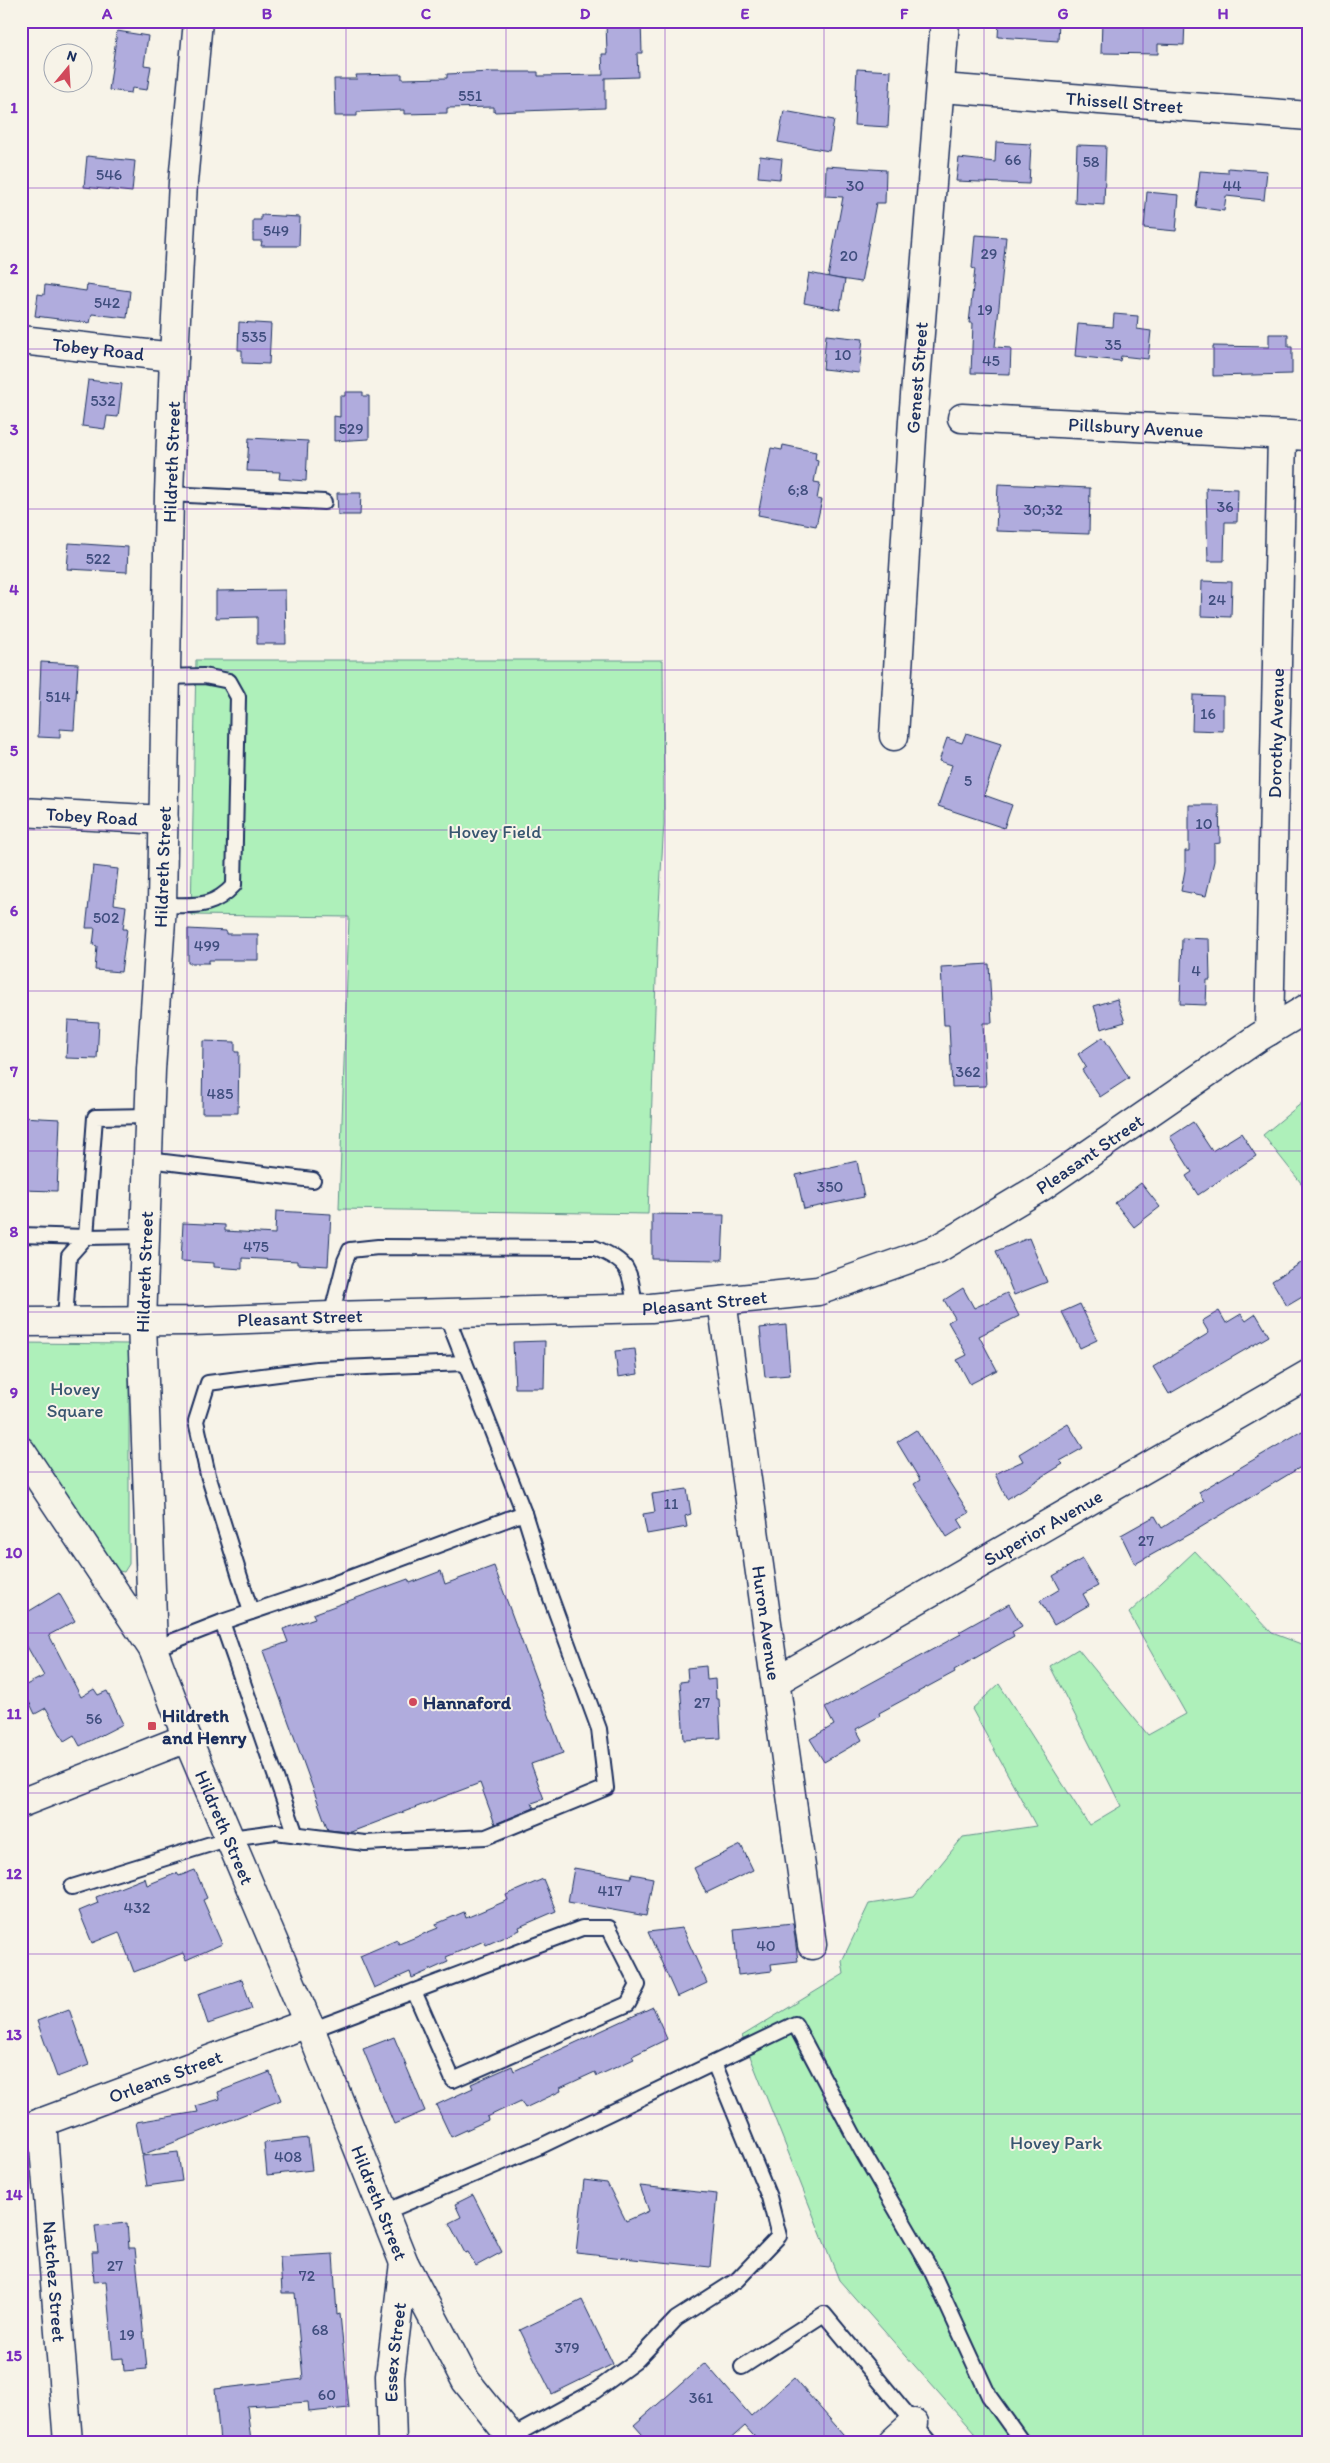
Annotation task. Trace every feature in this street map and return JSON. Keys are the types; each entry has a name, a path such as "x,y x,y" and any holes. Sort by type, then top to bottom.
{"street":[{"name":"Hildreth Street","path":"198,21 183,182 174,357 169,494 162,905 149,1116 142,1322 153,1650 186,1738 310,2026 345,2118 386,2212 404,2263 466,2382 513,2439"},
{"name":"Genest Street","path":"894,736 913,420 945,21"},
{"name":"Thissell Street","path":"941,88 1309,116"},
{"name":"Tobey Road","path":"21,340 174,357"},
{"name":"Pillsbury Avenue","path":"962,418 1309,436"},
{"name":"Dorothy Avenue","path":"1269,1031 1282,435"},
{"name":"Tobey Road","path":"21,812 164,820"},
{"name":"Pleasant Street","path":"21,1322 142,1322 635,1309 818,1290 937,1249 1041,1187 1269,1031 1309,1007"},
{"name":"Huron Avenue","path":"722,1301 812,1945"},
{"name":"Superior Avenue","path":"776,1681 1309,1374"},
{"path":"21,1451 153,1650"},
{"path":"21,1803 186,1738"},
{"name":"Orleans Street","path":"32,2126 310,2026"},
{"name":"Natchez Street","path":"32,2126 68,2442"},
{"name":"Essex Street","path":"392,2442 390,2376 404,2263"},
{"path":"893,2442 922,2432"}],"lane":[{"path":"169,494 324,502"},
{"path":"162,905 204,904 221,899 234,885 238,707 238,697 229,681 204,676 165,677"},
{"path":"65,1322 69,1256 86,1237 95,1117 149,1116"},
{"path":"148,1160 313,1180"},
{"path":"21,1235 145,1236"},
{"path":"331,1316 345,1261 350,1250 378,1246 595,1248 616,1256 630,1272 635,1309"},
{"path":"72,1887 230,1838 276,1832 365,1843 486,1837 606,1788 599,1729 549,1594 524,1513 446,1314"},
{"path":"251,1612 208,1475 196,1421 208,1383 317,1370 465,1363"},
{"path":"153,1650 222,1622 524,1513"},
{"path":"222,1622 296,1835"},
{"path":"310,2026 414,1991 582,1928 610,1928 638,1985 628,2004 453,2080 414,1991"},
{"path":"386,2212 541,2146 795,2024 862,2150 931,2270 989,2396 1022,2442"},
{"path":"513,2439 594,2391 636,2361 676,2319 737,2280 778,2236 770,2198 714,2063"},
{"path":"742,2367 824,2314 922,2432"}],"green space":[{"name":"Hovey Field","path":"196,660 663,660 664,823 658,921 648,1214 339,1209 349,917 191,915"},
{"path":"1309,1097 1309,1193 1263,1135"},
{"name":"Hovey Square","path":"21,1343 129,1344 129,1564 124,1572 114,1570 21,1426"},
{"name":"Hovey Park","path":"1195,1551 1272,1633 1309,1647 1309,2442 982,2442 839,2280 742,2036 844,1974 842,1961 869,1904 914,1897 963,1837 1036,1826 972,1709 999,1684 1089,1825 1121,1806 1050,1666 1078,1649 1148,1735 1186,1714 1129,1613"}],"building":[{"path":"606,21 641,21 642,53 637,53 638,77 605,78 605,108 494,112 494,107 447,108 447,113 404,114 404,110 357,112 357,116 335,116 334,79 357,79 356,75 402,74 402,79 447,78 447,74 492,72 538,72 538,76 603,75 602,54 607,54"},
{"path":"999,21 1059,21 1058,41 998,37"},
{"path":"1102,21 1185,21 1184,45 1158,44 1158,54 1101,53"},
{"path":"117,31 148,36 144,65 151,66 147,90 132,88 131,93 109,90"},
{"path":"857,69 891,71 888,127 854,125"},
{"path":"784,111 834,120 829,151 778,142"},
{"path":"996,142 1031,144 1029,184 956,181 959,158 995,162"},
{"path":"1077,145 1106,146 1104,205 1075,203"},
{"path":"87,156 135,161 132,192 84,187"},
{"path":"760,156 782,159 780,179 758,177"},
{"path":"826,166 886,170 885,203 876,203 861,282 828,277 843,197 825,196"},
{"path":"1228,168 1267,171 1264,200 1226,196 1224,211 1196,207 1200,171 1228,173"},
{"path":"1147,192 1179,195 1176,231 1144,228"},
{"path":"261,215 300,217 299,246 261,246 262,241 253,241 253,220 261,220"},
{"path":"975,235 1006,237 995,347 1011,348 1010,374 971,373 973,323 969,323 975,269 972,268"},
{"path":"809,273 845,280 840,310 804,303"},
{"path":"45,285 86,291 87,285 130,291 127,318 92,314 90,323 35,316 38,294 44,295"},
{"path":"1114,314 1138,316 1137,329 1151,331 1148,359 1121,356 1120,361 1075,356 1078,324 1113,327"},
{"path":"239,322 271,324 269,364 242,363 242,350 238,350"},
{"path":"1269,334 1288,334 1288,347 1292,347 1292,374 1213,376 1213,346 1269,347"},
{"path":"826,335 863,339 859,373 823,369"},
{"path":"88,380 122,384 118,417 107,416 105,429 82,426"},
{"path":"345,392 363,392 363,396 369,396 369,439 334,441 334,416 340,417 340,396 345,396"},
{"path":"249,438 308,441 306,481 279,479 280,472 247,471"},
{"path":"783,445 816,452 815,460 818,461 814,482 820,483 817,499 822,500 816,526 758,515 771,448 782,450"},
{"path":"998,484 1090,488 1089,534 996,531"},
{"path":"1206,488 1238,489 1237,522 1225,522 1224,561 1208,561"},
{"path":"337,493 361,493 360,515 338,515"},
{"path":"69,543 128,547 127,572 67,569"},
{"path":"1202,581 1232,582 1231,617 1201,616"},
{"path":"285,590 286,644 257,644 257,617 216,618 216,591"},
{"path":"41,662 78,664 74,730 60,729 60,738 38,737"},
{"path":"1193,695 1223,696 1223,731 1192,730"},
{"path":"966,733 1001,744 984,795 1012,805 1004,828 938,806 952,765 939,761 947,738 962,743"},
{"path":"1189,805 1219,805 1220,843 1214,844 1214,861 1206,896 1181,891 1185,870 1185,851 1189,851"},
{"path":"93,866 118,869 114,904 126,906 123,929 127,929 121,972 95,970 97,946 93,945 95,928 86,928"},
{"path":"188,929 226,931 226,934 258,934 258,960 209,960 209,963 188,963"},
{"path":"1182,938 1209,939 1210,980 1207,980 1206,1005 1180,1004"},
{"path":"989,964 992,1023 983,1023 986,1086 952,1087 949,1025 944,1025 941,967"},
{"path":"1117,999 1125,1022 1101,1029 1094,1006"},
{"path":"68,1020 99,1022 97,1059 66,1058"},
{"path":"1103,1037 1129,1078 1100,1097 1082,1070 1086,1067 1078,1054"},
{"path":"203,1041 235,1042 235,1052 239,1052 238,1113 202,1113"},
{"path":"21,1117 60,1119 57,1191 21,1190"},
{"path":"1193,1122 1212,1151 1241,1133 1256,1156 1198,1195 1186,1176 1192,1172 1170,1137"},
{"path":"857,1161 864,1197 804,1209 796,1175"},
{"path":"1141,1183 1160,1207 1134,1227 1115,1203"},
{"path":"276,1211 331,1214 328,1266 297,1264 297,1261 242,1258 242,1269 214,1267 214,1263 181,1261 183,1223 225,1225 225,1231 275,1234"},
{"path":"652,1214 724,1215 722,1260 652,1259"},
{"path":"1029,1238 1047,1282 1014,1295 996,1251"},
{"path":"1309,1258 1309,1293 1287,1306 1272,1281"},
{"path":"963,1288 974,1308 1007,1293 1019,1316 979,1336 997,1370 970,1384 957,1360 967,1355 948,1322 955,1318 944,1300"},
{"path":"1080,1304 1097,1340 1080,1348 1062,1312"},
{"path":"1219,1311 1226,1323 1241,1314 1246,1321 1256,1314 1269,1336 1169,1394 1153,1367 1209,1333 1202,1321"},
{"path":"786,1325 790,1375 765,1377 760,1328"},
{"path":"545,1341 544,1388 515,1388 513,1342"},
{"path":"635,1349 638,1374 618,1377 615,1351"},
{"path":"1068,1424 1083,1448 1060,1461 1063,1464 1007,1499 995,1474 1023,1461 1019,1454"},
{"path":"916,1430 969,1513 958,1519 963,1527 947,1537 914,1484 920,1480 897,1442"},
{"path":"1302,1431 1309,1442 1309,1462 1193,1532 1135,1564 1121,1535 1155,1516 1162,1528 1204,1501 1199,1492"},
{"path":"687,1489 691,1514 685,1516 687,1527 647,1534 643,1514 655,1512 652,1494"},
{"path":"1082,1559 1098,1586 1083,1594 1089,1605 1054,1625 1040,1601 1060,1589 1053,1576"},
{"name":"Hannaford","path":"494,1566 563,1753 531,1764 544,1799 532,1803 534,1808 495,1824 480,1783 351,1832 328,1830 263,1651 288,1642 283,1629 315,1618 313,1614 408,1579 410,1583 441,1571 445,1584"},
{"path":"59,1593 75,1621 49,1635 81,1697 94,1689 98,1695 107,1691 123,1724 80,1746 74,1735 64,1741 46,1708 35,1714 22,1687 44,1676 21,1636 21,1616"},
{"path":"1009,1604 1022,1626 1012,1632 1014,1636 954,1670 955,1672 879,1713 880,1716 856,1729 862,1740 824,1762 810,1739 834,1725 825,1708 961,1634 959,1632"},
{"path":"706,1666 707,1680 715,1679 716,1699 719,1699 721,1738 684,1740 680,1682 688,1681 687,1668"},
{"path":"741,1845 753,1870 706,1893 694,1868"},
{"path":"574,1868 631,1878 632,1874 653,1878 646,1916 568,1902"},
{"path":"195,1870 207,1898 203,1900 222,1944 186,1960 183,1953 134,1972 119,1932 92,1943 79,1911 98,1903 96,1897 145,1878 147,1885 177,1873 179,1876"},
{"path":"543,1879 556,1911 519,1927 520,1930 486,1945 484,1941 446,1957 448,1962 412,1978 410,1972 374,1988 360,1956 397,1940 399,1944 438,1928 436,1924 464,1912 466,1918 508,1900 506,1895"},
{"path":"793,1923 798,1961 771,1964 772,1971 738,1975 734,1929"},
{"path":"682,1928 707,1983 677,1997 648,1932"},
{"path":"242,1979 252,2009 208,2024 198,1994"},
{"path":"653,2007 667,2039 632,2056 634,2059 597,2076 595,2072 560,2088 561,2091 525,2108 521,2101 487,2117 488,2120 451,2137 436,2105 473,2088 471,2084 512,2066 514,2071"},
{"path":"69,2009 89,2065 57,2077 37,2021"},
{"path":"394,2037 425,2111 394,2124 363,2049"},
{"path":"270,2072 281,2100 142,2155 136,2122 198,2112 196,2106 220,2099 218,2092"},
{"path":"308,2138 312,2170 267,2175 264,2143"},
{"path":"178,2152 182,2181 147,2186 142,2156"},
{"path":"584,2180 607,2183 626,2221 649,2211 640,2186 717,2194 710,2267 576,2253"},
{"path":"473,2195 502,2252 476,2266 468,2252 465,2253 449,2223 461,2217 455,2204"},
{"path":"127,2223 129,2248 135,2248 147,2369 124,2371 123,2358 113,2359 106,2281 94,2282 92,2252 98,2252 95,2226"},
{"path":"333,2254 337,2315 340,2314 349,2408 309,2412 308,2402 247,2406 251,2442 220,2442 215,2389 303,2379 295,2293 282,2293 280,2257"},
{"path":"582,2300 613,2364 552,2394 520,2330"},
{"path":"705,2363 751,2416 794,2378 850,2442 759,2442 745,2426 727,2442 649,2442 634,2425"}],"place":[{"name":"Hannaford","path":"413,1702"},
{"name":"Hildreth and Henry","path":"152,1726"}]}
